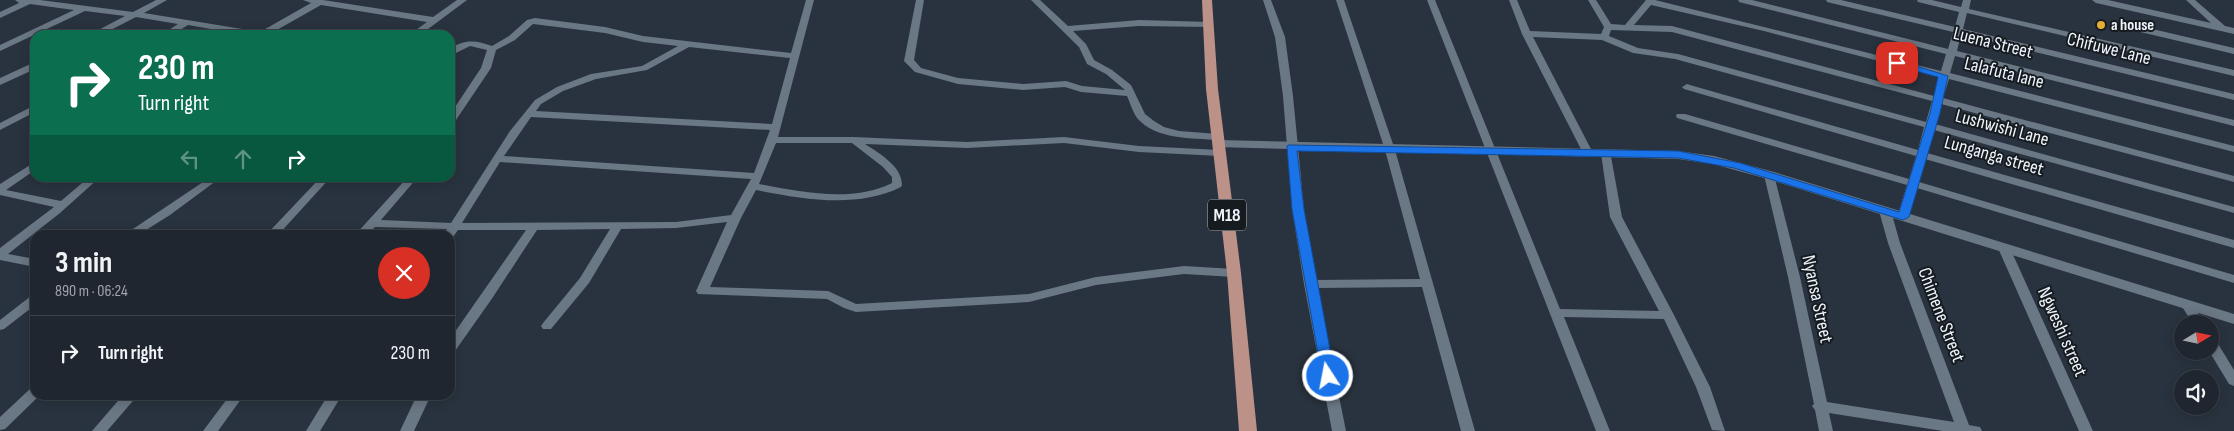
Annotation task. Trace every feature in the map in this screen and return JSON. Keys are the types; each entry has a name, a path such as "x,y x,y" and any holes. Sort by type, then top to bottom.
{"main road":[{"name":"M18","path":"1207,0 1219,145 1234,273 1248,431"}],"street":[{"path":"20,0 133,15 223,30"},
{"path":"37,30 95,0"},
{"path":"104,30 163,0"},
{"path":"307,0 434,20"},
{"path":"421,30 463,0"},
{"path":"810,0 772,140 755,181 735,218 702,291 828,294 836,297 848,307 856,308 1029,298 1096,281 1184,270 1234,273"},
{"path":"920,0 911,44 910,62 918,70 948,79 997,86 1023,87 1066,84 1081,89 1132,94"},
{"path":"1035,0 1083,46 1087,58 1116,76 1128,87 1141,116 1160,129 1219,145"},
{"path":"1267,0 1280,37 1288,96 1298,209 1310,284 1339,431"},
{"path":"1340,0 1390,150 1468,431"},
{"path":"1431,0 1603,431"},
{"path":"1513,0 1527,34 1588,153"},
{"path":"1592,0 1608,27"},
{"name":"Luena Street","path":"1742,0 2234,122"},
{"name":"Chifuwe Lane","path":"1830,0 2234,97"},
{"path":"1921,0 1966,5 2234,73"},
{"path":"2096,0 2234,30"},
{"path":"2190,0 2222,28"},
{"path":"0,15 30,1"},
{"path":"1628,27 1650,1"},
{"name":"Lalafuta lane","path":"1650,1 2234,149"},
{"path":"271,30 319,2"},
{"path":"1903,217 1931,126 1943,76 1966,5"},
{"path":"455,109 486,68 492,49 512,38 530,22 535,21 605,30 643,39 689,43 725,50 757,50 794,56"},
{"path":"174,30 186,23"},
{"path":"1066,29 1139,23 1208,24"},
{"path":"2122,25 2234,51"},
{"path":"1527,34 1604,37 1608,27"},
{"path":"1608,27 1672,30 2234,178"},
{"path":"0,48 30,33"},
{"name":"Lushwishi Lane","path":"1604,37 1636,51 1675,56 2234,210"},
{"path":"455,49 468,43 483,45 492,49"},
{"path":"453,230 514,131 538,102 560,88 603,74 644,68 689,43"},
{"path":"0,82 30,67"},
{"name":"Lunganga street","path":"1686,87 2234,244"},
{"path":"0,127 30,111"},
{"path":"529,114 775,127"},
{"path":"1681,116 2234,279"},
{"path":"772,140 854,140 967,145 1064,140 1169,151 1219,145 1686,156 1714,160 1769,175 2234,319"},
{"path":"497,159 755,181 800,195 841,196 881,192 898,185 898,176 854,140"},
{"path":"1606,153 1616,217 1668,315 1703,387 1719,430"},
{"path":"0,190 30,169"},
{"name":"Nyansa Street","path":"1769,175 1794,277 1819,406 1826,431"},
{"path":"32,230 89,182"},
{"path":"138,230 209,182"},
{"path":"277,230 321,182"},
{"path":"366,230 408,182"},
{"path":"0,190 63,205"},
{"name":"Chimene Street","path":"1885,211 1894,243 1968,430"},
{"path":"372,223 477,227 676,226 735,218"},
{"path":"548,326 585,280 618,225"},
{"path":"455,341 534,226"},
{"path":"0,255 30,231"},
{"name":"Ngweshi street","path":"2004,248 2086,431"},
{"path":"0,255 30,262"},
{"path":"1310,284 1427,283"},
{"path":"0,326 30,304"},
{"path":"2187,305 2193,315"},
{"path":"1556,313 1668,315"},
{"path":"2219,357 2234,381"},
{"path":"0,425 30,397"},
{"path":"99,431 127,400"},
{"path":"210,431 233,400"},
{"path":"313,431 332,400"},
{"path":"407,431 422,400"},
{"path":"1819,406 1968,430"}],"place":[{"name":"a house","path":"2101,25"}],"route":[{"path":"1328,376 1298,209 1292,147 1678,154 1736,165 1903,217 1939,100 1943,76 1897,63"}]}
